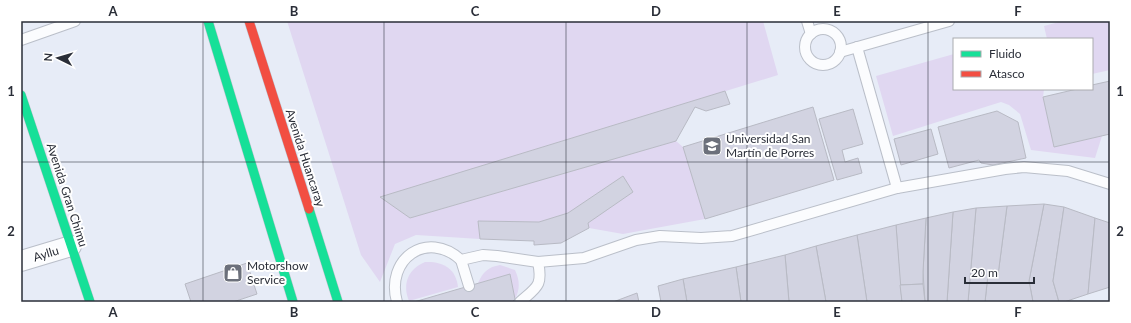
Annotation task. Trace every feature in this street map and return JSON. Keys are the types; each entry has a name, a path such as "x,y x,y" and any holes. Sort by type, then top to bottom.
{"main road":[{"path":"208,21 293,302"},
{"name":"Avenida Huancaray","path":"249,21 338,302"},
{"name":"Avenida Gran Chimu","path":"21,95 90,302"}],"street":[{"name":"Ayllu","path":"21,261 71,246"}],"lane":[{"path":"21,40 76,21"},
{"path":"807,21 811,34"},
{"path":"840,52 949,21"},
{"path":"822,29 833,32 840,42 840,52 836,59 831,63 820,65 810,60 805,50 807,38 811,34 816,30 822,29"},
{"path":"857,47 897,188"},
{"path":"461,260 483,255 538,262 584,258 636,240 660,236 701,238 732,236 897,188 980,173 1024,167 1068,171 1110,184"},
{"path":"397,302 394,290 396,275 402,262 413,252 420,249 434,247 453,253 461,260 469,286"},
{"path":"520,302 538,286 540,273 538,262"}],"shaded area":[{"path":"287,21 763,21 778,75 381,197 410,218 676,141 683,147 705,219 623,234 589,228 588,223 633,192 623,176 568,213 539,222 478,221 480,239 416,235 395,244 380,282 361,255"},
{"path":"1063,21 1110,21 1110,70 1093,74 1093,38 1047,38 1044,26"},
{"path":"953,54 953,90 1044,90 1043,97 1054,147 1102,136 1095,158 1031,150 1020,114 1009,105 1001,102 893,136 876,76"},
{"path":"425,262 442,264 451,270 457,280 458,287 409,301 406,289 408,278 414,269"},
{"path":"500,265 515,270 519,285 515,299 510,274 478,283 486,271 492,267"}],"building":[{"path":"1110,81 1110,134 1054,147 1043,97 1073,90 1093,90 1093,85"},
{"path":"725,91 730,104 706,111 695,107 676,141 410,218 380,197"},
{"path":"813,107 834,180 705,219 683,147"},
{"path":"853,109 863,144 842,150 845,162 858,158 862,173 837,180 819,119"},
{"path":"997,111 1018,122 1026,158 993,165 981,163 979,160 949,168 938,127"},
{"path":"931,129 938,154 901,165 894,139"},
{"path":"623,176 633,192 588,223 589,228 561,243 534,245 534,241 480,239 478,221 539,222 568,213"},
{"path":"1044,204 1064,207 1053,281 1059,302 1033,302 1029,281"},
{"path":"1044,204 1029,281 1033,302 985,302 988,274 998,275 1007,206"},
{"path":"1007,206 998,275 988,274 985,302 968,302 976,208"},
{"path":"1064,207 1095,218 1088,294 1064,302 1059,302 1053,281"},
{"path":"976,208 968,302 947,302 953,212"},
{"path":"953,212 947,302 925,302 923,272 926,218"},
{"path":"926,218 923,284 900,285 896,225"},
{"path":"1095,218 1110,223 1110,287 1088,294"},
{"path":"896,225 902,302 867,302 857,235"},
{"path":"857,235 867,302 826,302 816,246"},
{"path":"816,246 826,302 789,302 785,255"},
{"path":"785,255 789,302 741,302 736,267"},
{"name":"Motorshow Service","path":"247,263 257,294 233,302 191,302 185,284"},
{"path":"736,267 741,302 687,302 683,279"},
{"path":"510,274 515,299 512,302 414,302"},
{"path":"683,279 687,302 661,302 658,286"},
{"path":"923,284 925,302 902,302 900,285"},
{"path":"637,293 639,302 613,302"}],"traffic: fast":[{"path":"208,21 293,302"},
{"path":"21,95 90,302"},
{"path":"309,209 338,302"}],"traffic: jam":[{"path":"249,21 309,209"}],"place":[{"name":"Universidad San Martín de Porres","path":"712,146"},
{"name":"Motorshow Service","path":"233,273"}]}
